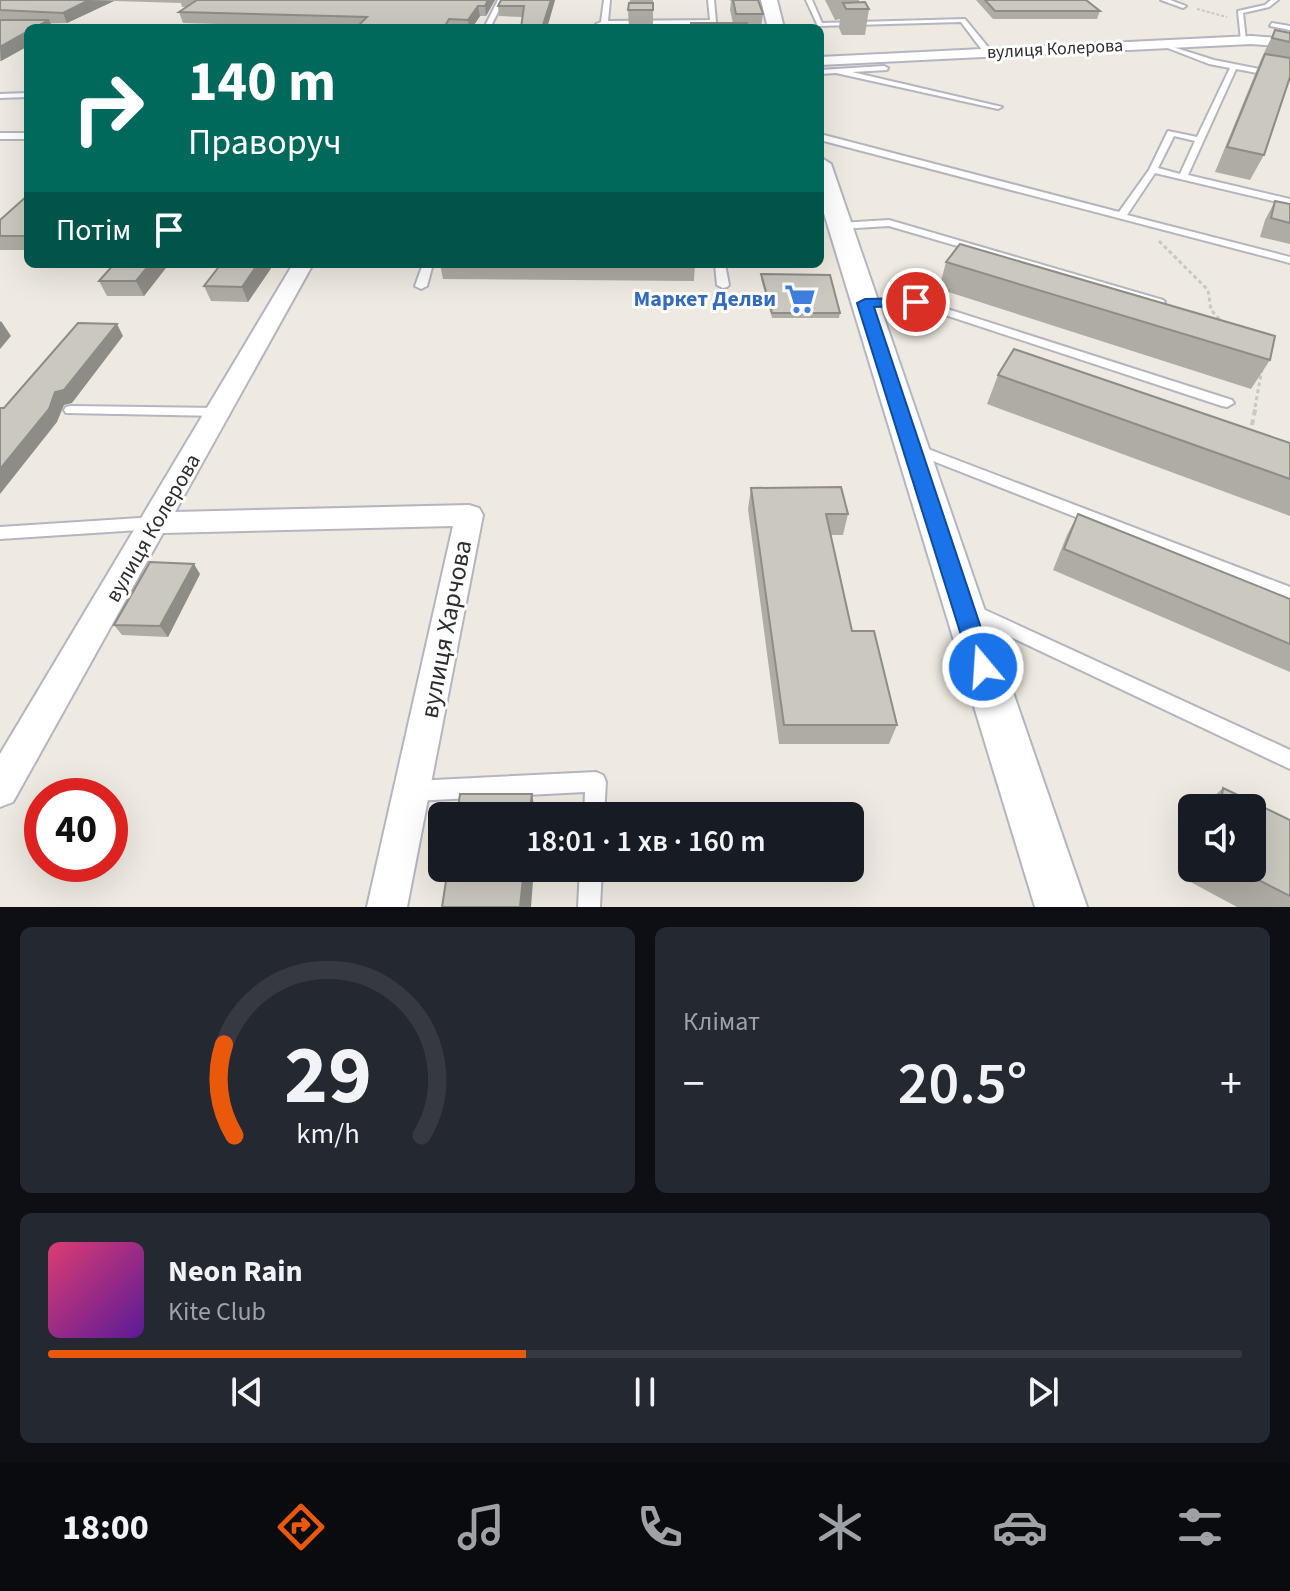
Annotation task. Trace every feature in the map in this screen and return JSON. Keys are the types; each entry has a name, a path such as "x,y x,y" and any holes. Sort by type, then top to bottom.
{"street":[{"path":"765,3 774,24"},
{"name":"вулиця Колерова","path":"824,61 1243,40 1290,43"},
{"path":"824,176 1061,907"},
{"name":"вулиця Колерова","path":"0,789 157,523 301,268"},
{"name":"вулиця Харчова","path":"157,523 469,515 387,907"}],"lane":[{"path":"489,24 501,0"},
{"path":"602,24 607,0"},
{"path":"809,0 820,24"},
{"path":"1164,0 1183,6"},
{"path":"1243,40 1238,20 1240,12 1267,6 1275,0"},
{"path":"639,24 713,22 711,3 726,6"},
{"path":"824,25 963,20 988,52"},
{"path":"1272,25 1290,28"},
{"path":"0,26 24,27"},
{"path":"1162,44 1234,66 1290,77"},
{"path":"1183,177 1234,66"},
{"path":"824,72 884,68"},
{"path":"836,71 998,107"},
{"path":"0,96 24,95"},
{"path":"1121,216 1153,170 1171,133 1200,140"},
{"path":"0,136 24,136"},
{"path":"824,138 1290,260"},
{"path":"1153,170 1290,202"},
{"path":"840,226 889,223 1159,302"},
{"path":"421,286 427,268"},
{"path":"721,268 723,285"},
{"path":"865,303 916,302 1227,403"},
{"path":"71,410 219,412"},
{"path":"911,447 1290,594"},
{"path":"0,533 157,523"},
{"path":"963,607 1290,760"},
{"path":"413,791 596,782 595,802"},
{"path":"589,907 590,882"}],"path":[{"path":"1138,220 1208,290 1211,310 1232,332"},
{"path":"1248,448 1262,366"}],"building":[{"path":"0,0 89,0 63,13 0,10"},
{"path":"197,0 488,0 485,6 478,6 468,20 449,19 446,24 360,24 367,17 179,12"},
{"path":"501,0 551,0 543,24 522,24 524,6 498,6"},
{"path":"733,0 758,0 763,14 736,14"},
{"path":"985,0 1086,0 1100,11 995,11"},
{"path":"865,2 869,9 846,9 843,3"},
{"path":"629,3 653,3 653,10 628,10"},
{"path":"0,20 49,20 42,24 24,24 24,33 0,47"},
{"path":"691,23 747,24 691,24"},
{"path":"1275,30 1290,33 1290,42 1272,38"},
{"path":"1265,54 1290,58 1290,77 1264,155 1227,147"},
{"path":"24,199 24,236 0,236 0,220"},
{"path":"1275,201 1290,204 1290,223 1271,218"},
{"path":"960,244 1275,336 1270,360 946,262"},
{"path":"110,268 147,268 136,281 99,281"},
{"path":"218,268 255,268 242,287 204,286"},
{"name":"Маркет Делви","path":"761,274 830,275 840,313 772,313"},
{"path":"78,323 117,324 64,390 55,392 49,409 0,469 0,408 4,408"},
{"path":"1014,349 1290,443 1290,479 998,375"},
{"path":"841,487 848,514 826,514 852,631 874,631 897,725 784,725 751,488"},
{"path":"1078,514 1290,599 1290,644 1064,549"},
{"path":"150,562 194,564 160,626 114,625"},
{"path":"1223,788 1236,794 1222,794"},
{"path":"460,794 532,794 531,802 459,802"},
{"path":"1266,809 1290,820 1290,896 1262,882 1266,882"},
{"path":"446,882 523,882 520,907 442,907"}],"place":[{"name":"Маркет Делви","path":"800,299"}],"route":[{"path":"916,302 865,303 983,667"}]}
